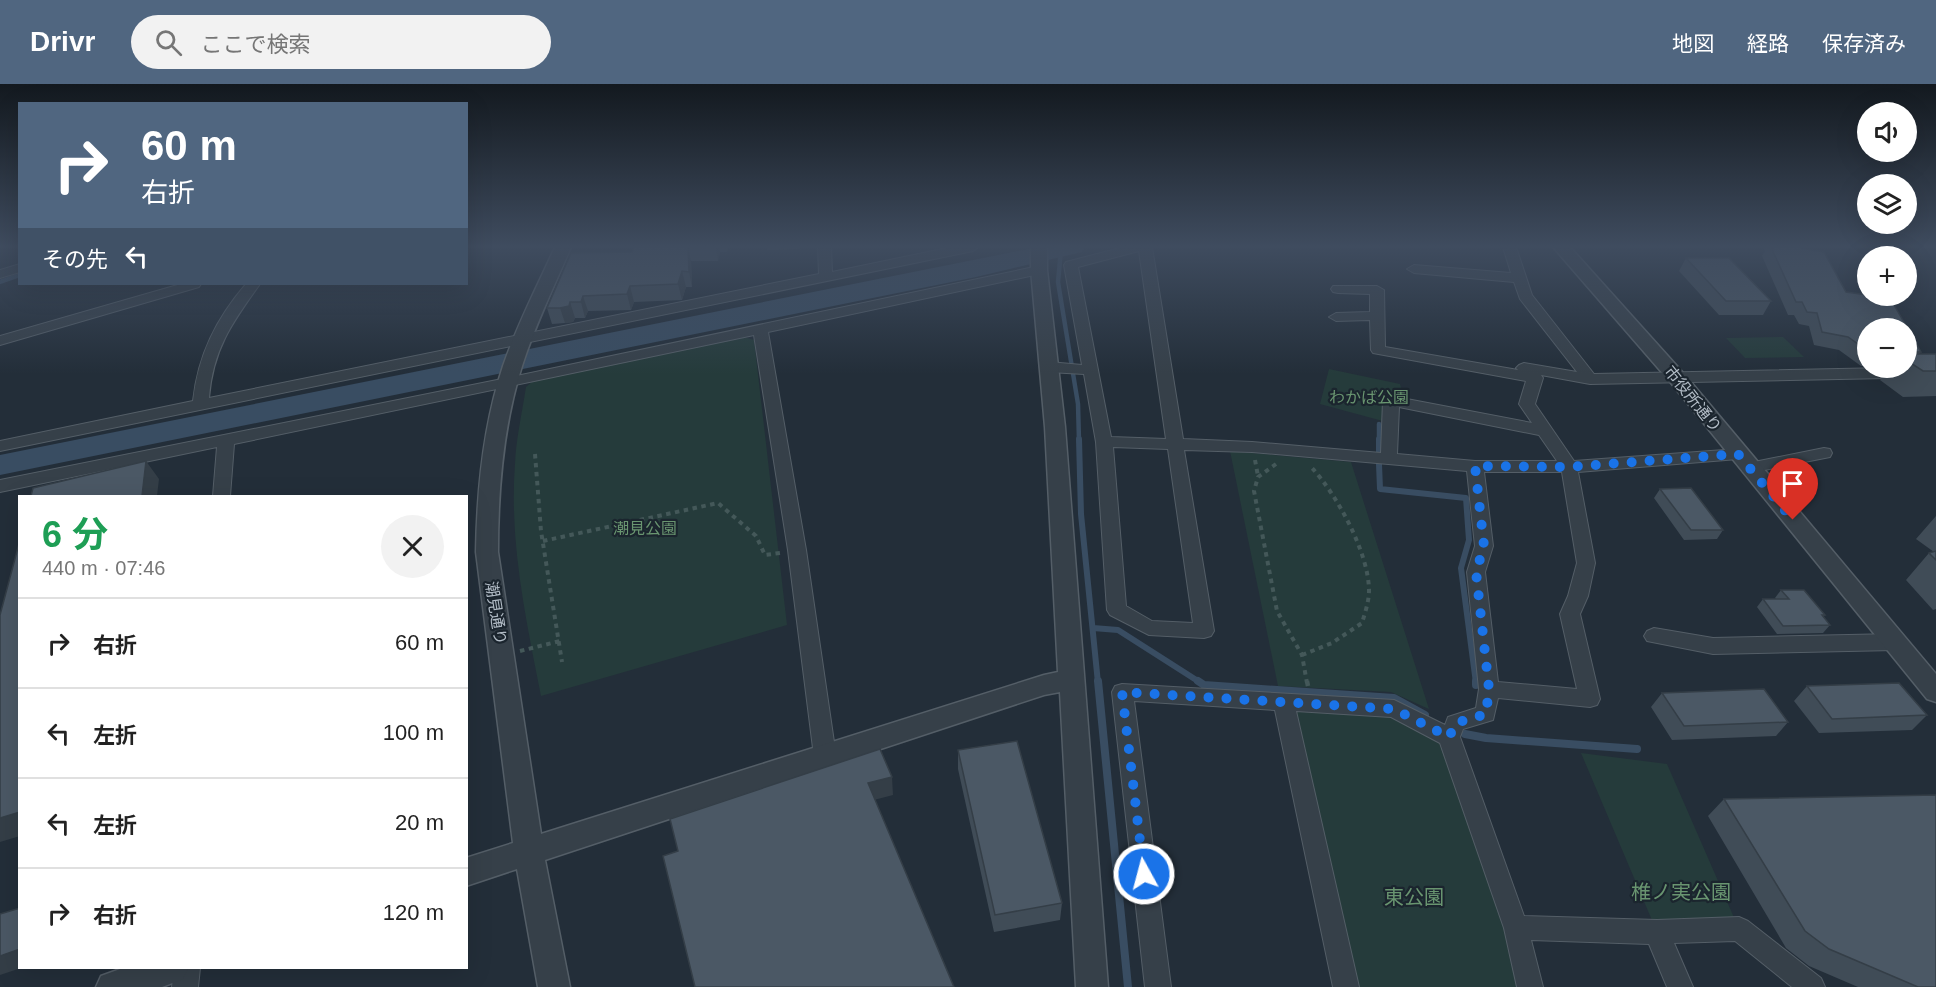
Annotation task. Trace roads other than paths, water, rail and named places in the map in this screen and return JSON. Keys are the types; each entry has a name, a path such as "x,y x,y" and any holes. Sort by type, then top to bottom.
{"street":[{"path":"0,341 177,289"},
{"path":"201,405 202,377 209,354 233,307 249,289"},
{"name":"潮見通り","path":"546,289 507,382 493,450 487,502 487,552 529,852 554,987"},
{"path":"0,446 768,289"},
{"path":"0,486 760,328 917,289"},
{"path":"1042,289 1072,680 1092,987"},
{"path":"1075,289 1104,442 1117,610 1149,628 1204,631 1177,444 1150,289"},
{"path":"1343,289 1377,290 1378,350 1535,378 1527,404 1569,467 1586,564 1578,596 1570,614 1590,699 1489,689"},
{"path":"1523,289 1525,296 1590,379"},
{"name":"市役所通り","path":"1598,289 1678,379 1936,692"},
{"path":"1336,317 1377,315"},
{"path":"760,328 797,550 825,756"},
{"path":"1377,344 1590,379 1936,372"},
{"path":"1049,367 1090,370"},
{"path":"1389,459 1390,401 1545,431"},
{"path":"222,495 226,440"},
{"path":"1104,442 1252,447 1475,466 1569,467 1744,461 1824,453"},
{"path":"1449,737 1456,723 1486,714 1489,689 1476,572 1484,546 1475,466"},
{"path":"1654,636 1713,645 1895,642"},
{"path":"468,871 1044,684 1072,680"},
{"path":"1158,987 1122,692 1394,709 1449,737 1516,928 1530,987"},
{"path":"1284,703 1346,987"},
{"path":"1516,928 1656,932 1739,929 1812,987"},
{"path":"1656,932 1680,987"},
{"path":"112,987 169,969"},
{"path":"186,987 187,969"}],"waterway":[{"path":"0,465 876,289"},
{"path":"1059,289 1078,404 1079,441"},
{"path":"1379,424 1379,453"},
{"path":"1079,439 1081,514 1098,683"},
{"path":"1379,464 1380,489 1466,498 1469,540 1461,568 1476,683"},
{"path":"1093,628 1118,630 1201,683"},
{"path":"1098,681 1128,987"},
{"path":"1201,683 1394,698 1425,715"},
{"path":"1465,734 1486,738 1637,749"}],"park label":[{"name":"わかば公園","path":"1369,397"},
{"name":"潮見公園","path":"645,528"},
{"name":"椎ノ実公園","path":"1681,892"},
{"name":"東公園","path":"1414,897"}]}
